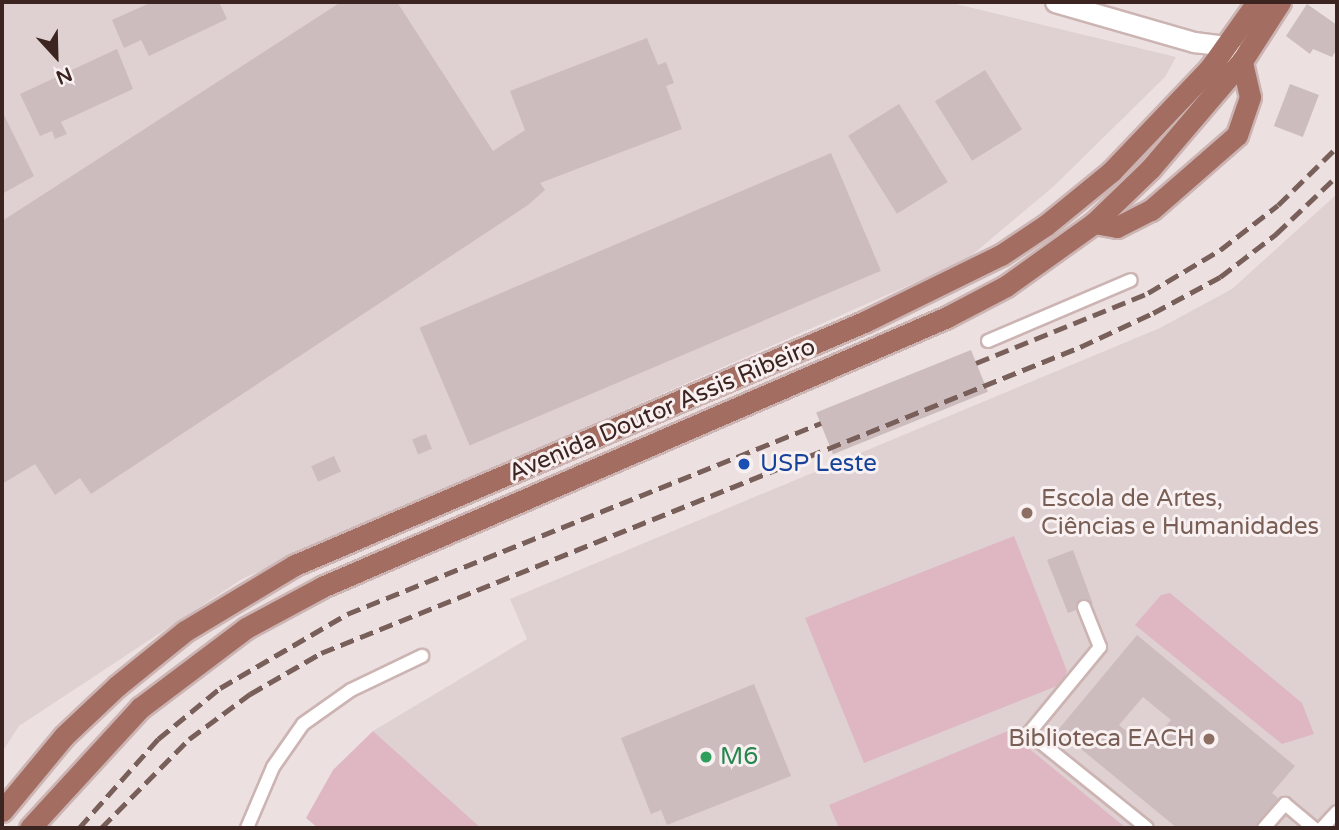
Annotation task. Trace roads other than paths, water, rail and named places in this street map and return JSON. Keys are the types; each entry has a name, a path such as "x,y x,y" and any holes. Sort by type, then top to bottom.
{"main road":[{"path":"1055,2 1194,42 1226,46 1242,61 1250,97 1237,135 1139,217 1117,227 1094,223 1091,204 1096,186 1210,68 1226,46 1257,2"},
{"name":"Avenida Doutor Assis Ribeiro","path":"30,828 140,708 246,628 335,581 947,317 1006,286 1094,223 1164,153 1242,61 1280,2"},
{"path":"1194,42 1210,68"},
{"name":"Avenida Doutor Assis Ribeiro","path":"2,811 64,736 117,686 185,631 295,565 875,317 960,278 1046,225 1096,186"}],"street":[{"path":"988,341 1131,281"},
{"path":"1084,607 1100,648 1029,733 1147,828"},
{"path":"247,828 273,767 303,724 351,690 422,656"},
{"path":"1264,828 1285,804 1314,828"},
{"path":"1322,828 1337,812"}],"railway":[{"path":"976,363 1148,293 1220,250 1278,205 1337,147"},
{"path":"101,828 189,739 250,694 321,653 1080,347 1153,313 1220,277 1276,234 1337,176"},
{"path":"79,828 158,739 220,688 347,614 821,423"}],"place":[{"name":"USP Leste","path":"744,464"},
{"name":"Escola de Artes, Ciências e Humanidades","path":"1027,513"},
{"name":"Biblioteca EACH","path":"1209,739"},
{"name":"M6","path":"706,757"}]}
